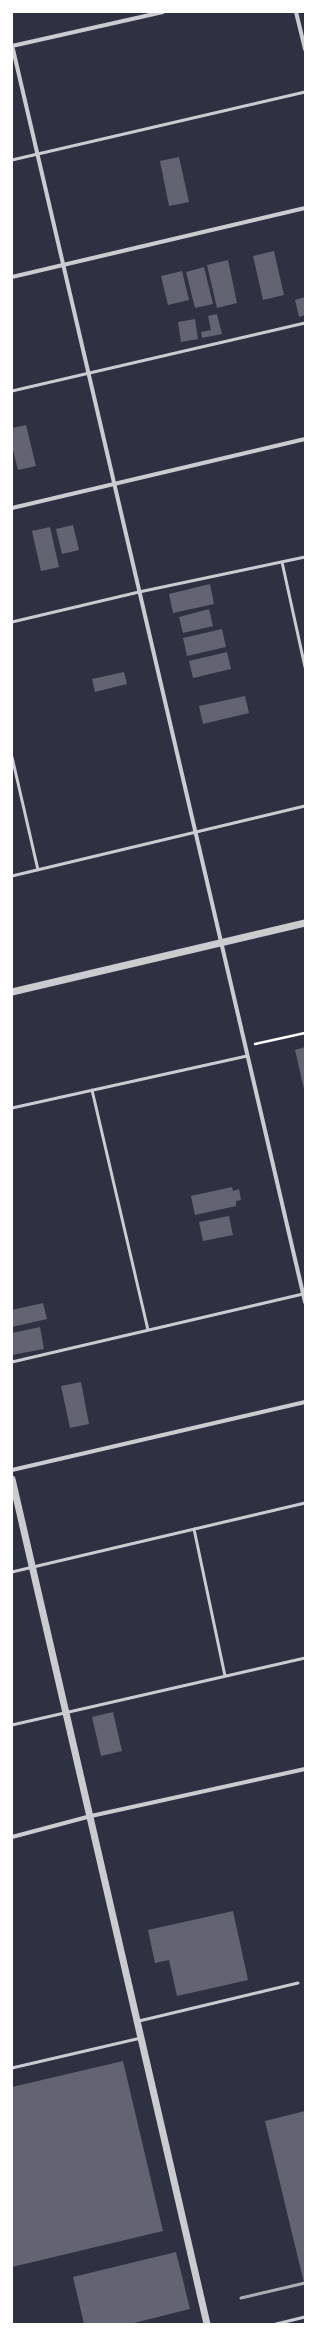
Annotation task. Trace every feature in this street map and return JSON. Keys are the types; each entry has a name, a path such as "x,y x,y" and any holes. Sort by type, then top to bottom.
{"street":[{"path":"163,12 12,46 305,1302"},
{"path":"296,12 305,49"},
{"path":"12,277 305,208"},
{"path":"12,508 305,439"},
{"path":"12,992 305,923"},
{"path":"12,1470 305,1402"},
{"path":"12,1479 139,2022 207,2324"},
{"path":"12,1837 91,1816 305,1769"}],"lane":[{"path":"12,160 305,92"},
{"path":"12,391 305,323"},
{"path":"12,622 139,592 305,557"},
{"path":"282,562 305,667"},
{"path":"12,757 38,870"},
{"path":"12,876 305,806"},
{"path":"12,1108 247,1056"},
{"path":"92,1090 148,1330"},
{"path":"12,1362 303,1294"},
{"path":"12,1572 305,1503"},
{"path":"194,1529 225,1676"},
{"path":"12,1725 305,1658"},
{"path":"139,2022 298,1984"},
{"path":"12,2068 142,2038"},
{"path":"276,2324 305,2317"}],"path":[{"path":"245,1047 305,1033"}],"building":[{"path":"179,157 189,202 169,206 160,161"},
{"path":"274,251 284,295 263,300 253,256"},
{"path":"228,260 237,303 217,308 207,265"},
{"path":"204,267 213,304 195,308 186,272"},
{"path":"182,271 189,300 168,305 161,276"},
{"path":"305,297 305,315 299,317 295,300"},
{"path":"217,314 222,334 202,338 201,332 211,330 208,316"},
{"path":"195,319 198,339 181,342 178,322"},
{"path":"26,425 36,466 18,470 12,446 12,428"},
{"path":"73,525 79,550 62,554 56,529"},
{"path":"50,527 59,567 41,571 32,531"},
{"path":"210,584 214,604 173,613 169,594"},
{"path":"209,609 213,626 183,633 179,617"},
{"path":"222,629 226,647 187,656 183,638"},
{"path":"227,652 231,669 193,678 189,661"},
{"path":"124,672 127,684 95,692 92,679"},
{"path":"245,696 249,713 203,724 199,706"},
{"path":"305,1047 305,1089 304,1089 295,1050"},
{"path":"232,1187 233,1191 239,1189 241,1200 236,1201 236,1206 195,1215 191,1196"},
{"path":"229,1216 233,1235 203,1241 199,1222"},
{"path":"43,1303 47,1319 12,1327 12,1310"},
{"path":"40,1327 44,1349 12,1355 12,1333"},
{"path":"81,1382 89,1424 70,1428 61,1386"},
{"path":"113,1712 122,1751 101,1756 92,1717"},
{"path":"233,1911 248,1980 177,1996 169,1960 155,1963 148,1930"},
{"path":"123,2061 163,2231 12,2267 12,2087"},
{"path":"305,2111 305,2283 304,2283 265,2121"},
{"path":"176,2252 190,2309 130,2324 84,2324 73,2277"}],"railway":[{"path":"241,2298 305,2283"}]}
